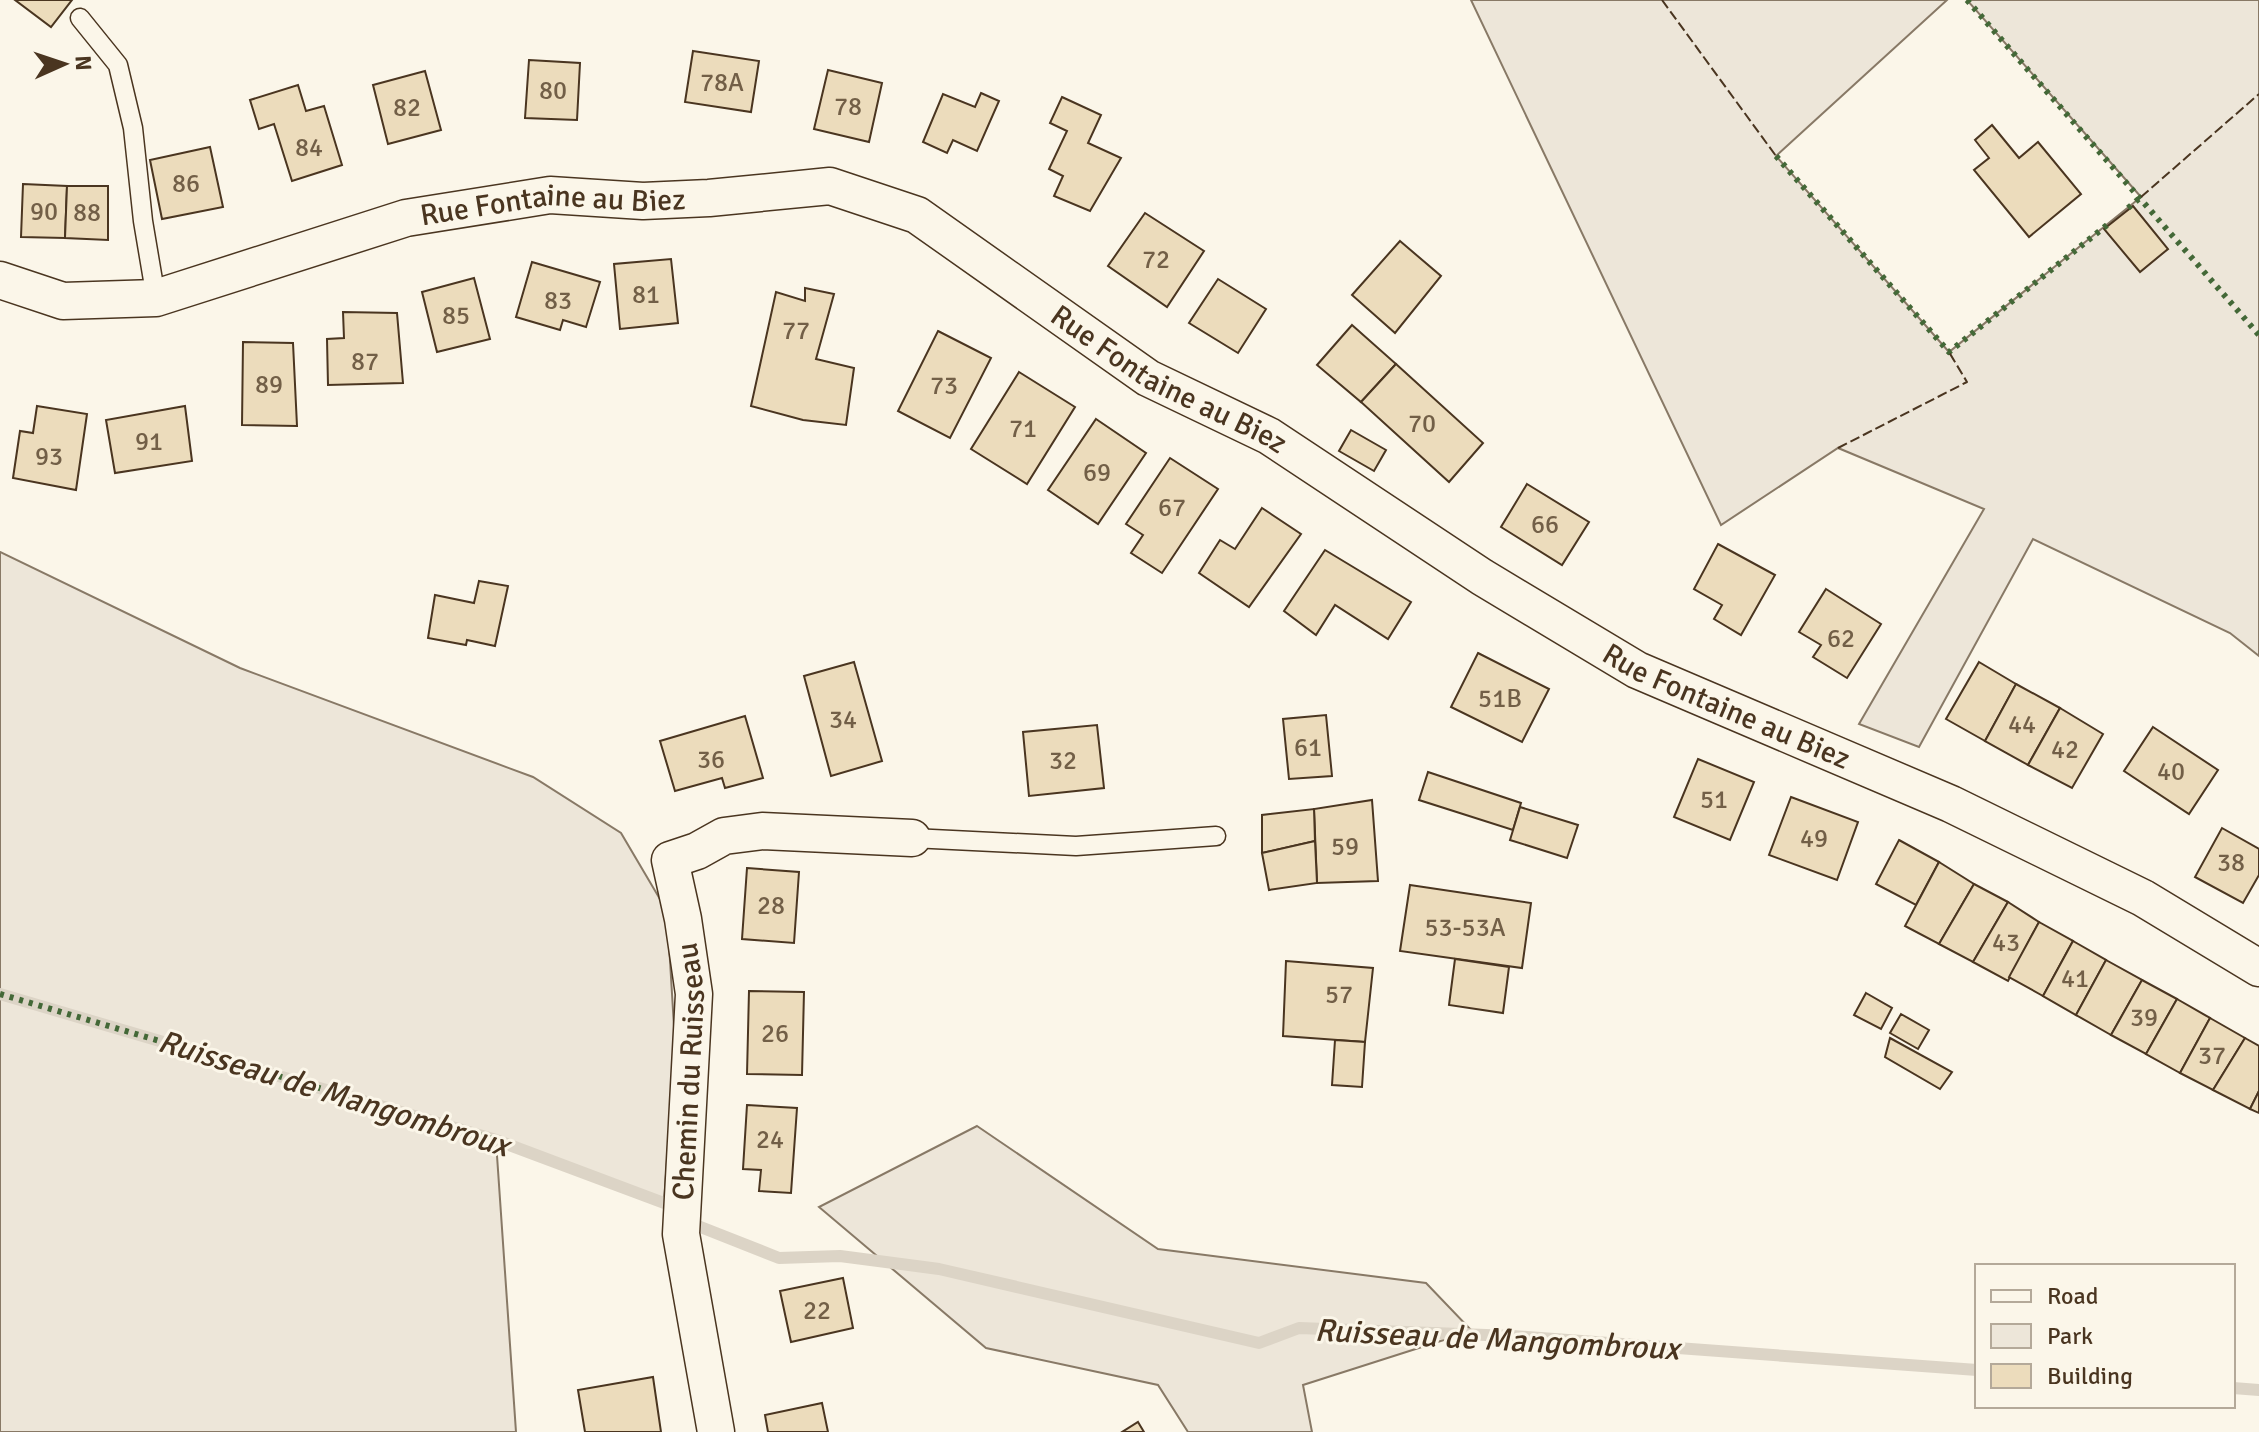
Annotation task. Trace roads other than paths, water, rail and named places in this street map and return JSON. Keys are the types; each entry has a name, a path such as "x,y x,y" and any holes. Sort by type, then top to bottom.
{"street":[{"name":"Rue Fontaine au Biez","path":"0,280 63,301 156,298 406,218 550,195 643,201 830,186 917,215 1148,378 1269,436 1482,577 1637,670 1951,804 2143,898 2259,968"},
{"name":"Chemin du Ruisseau","path":"716,1432 681,1234 694,994 670,860 697,851 724,836 762,831 912,838"}],"lane":[{"path":"80,18 118,65 133,128 143,221 156,298"},
{"path":"912,838 1076,846 1216,836"}],"waterway":[{"name":"Ruisseau de Mangombroux","path":"0,994 496,1140 664,1203"},
{"name":"Ruisseau de Mangombroux","path":"698,1226 779,1258 840,1256 939,1269 1259,1343 1299,1328 1513,1336 1975,1370"},
{"name":"Ruisseau de Mangombroux","path":"2235,1388 2259,1390"}]}
